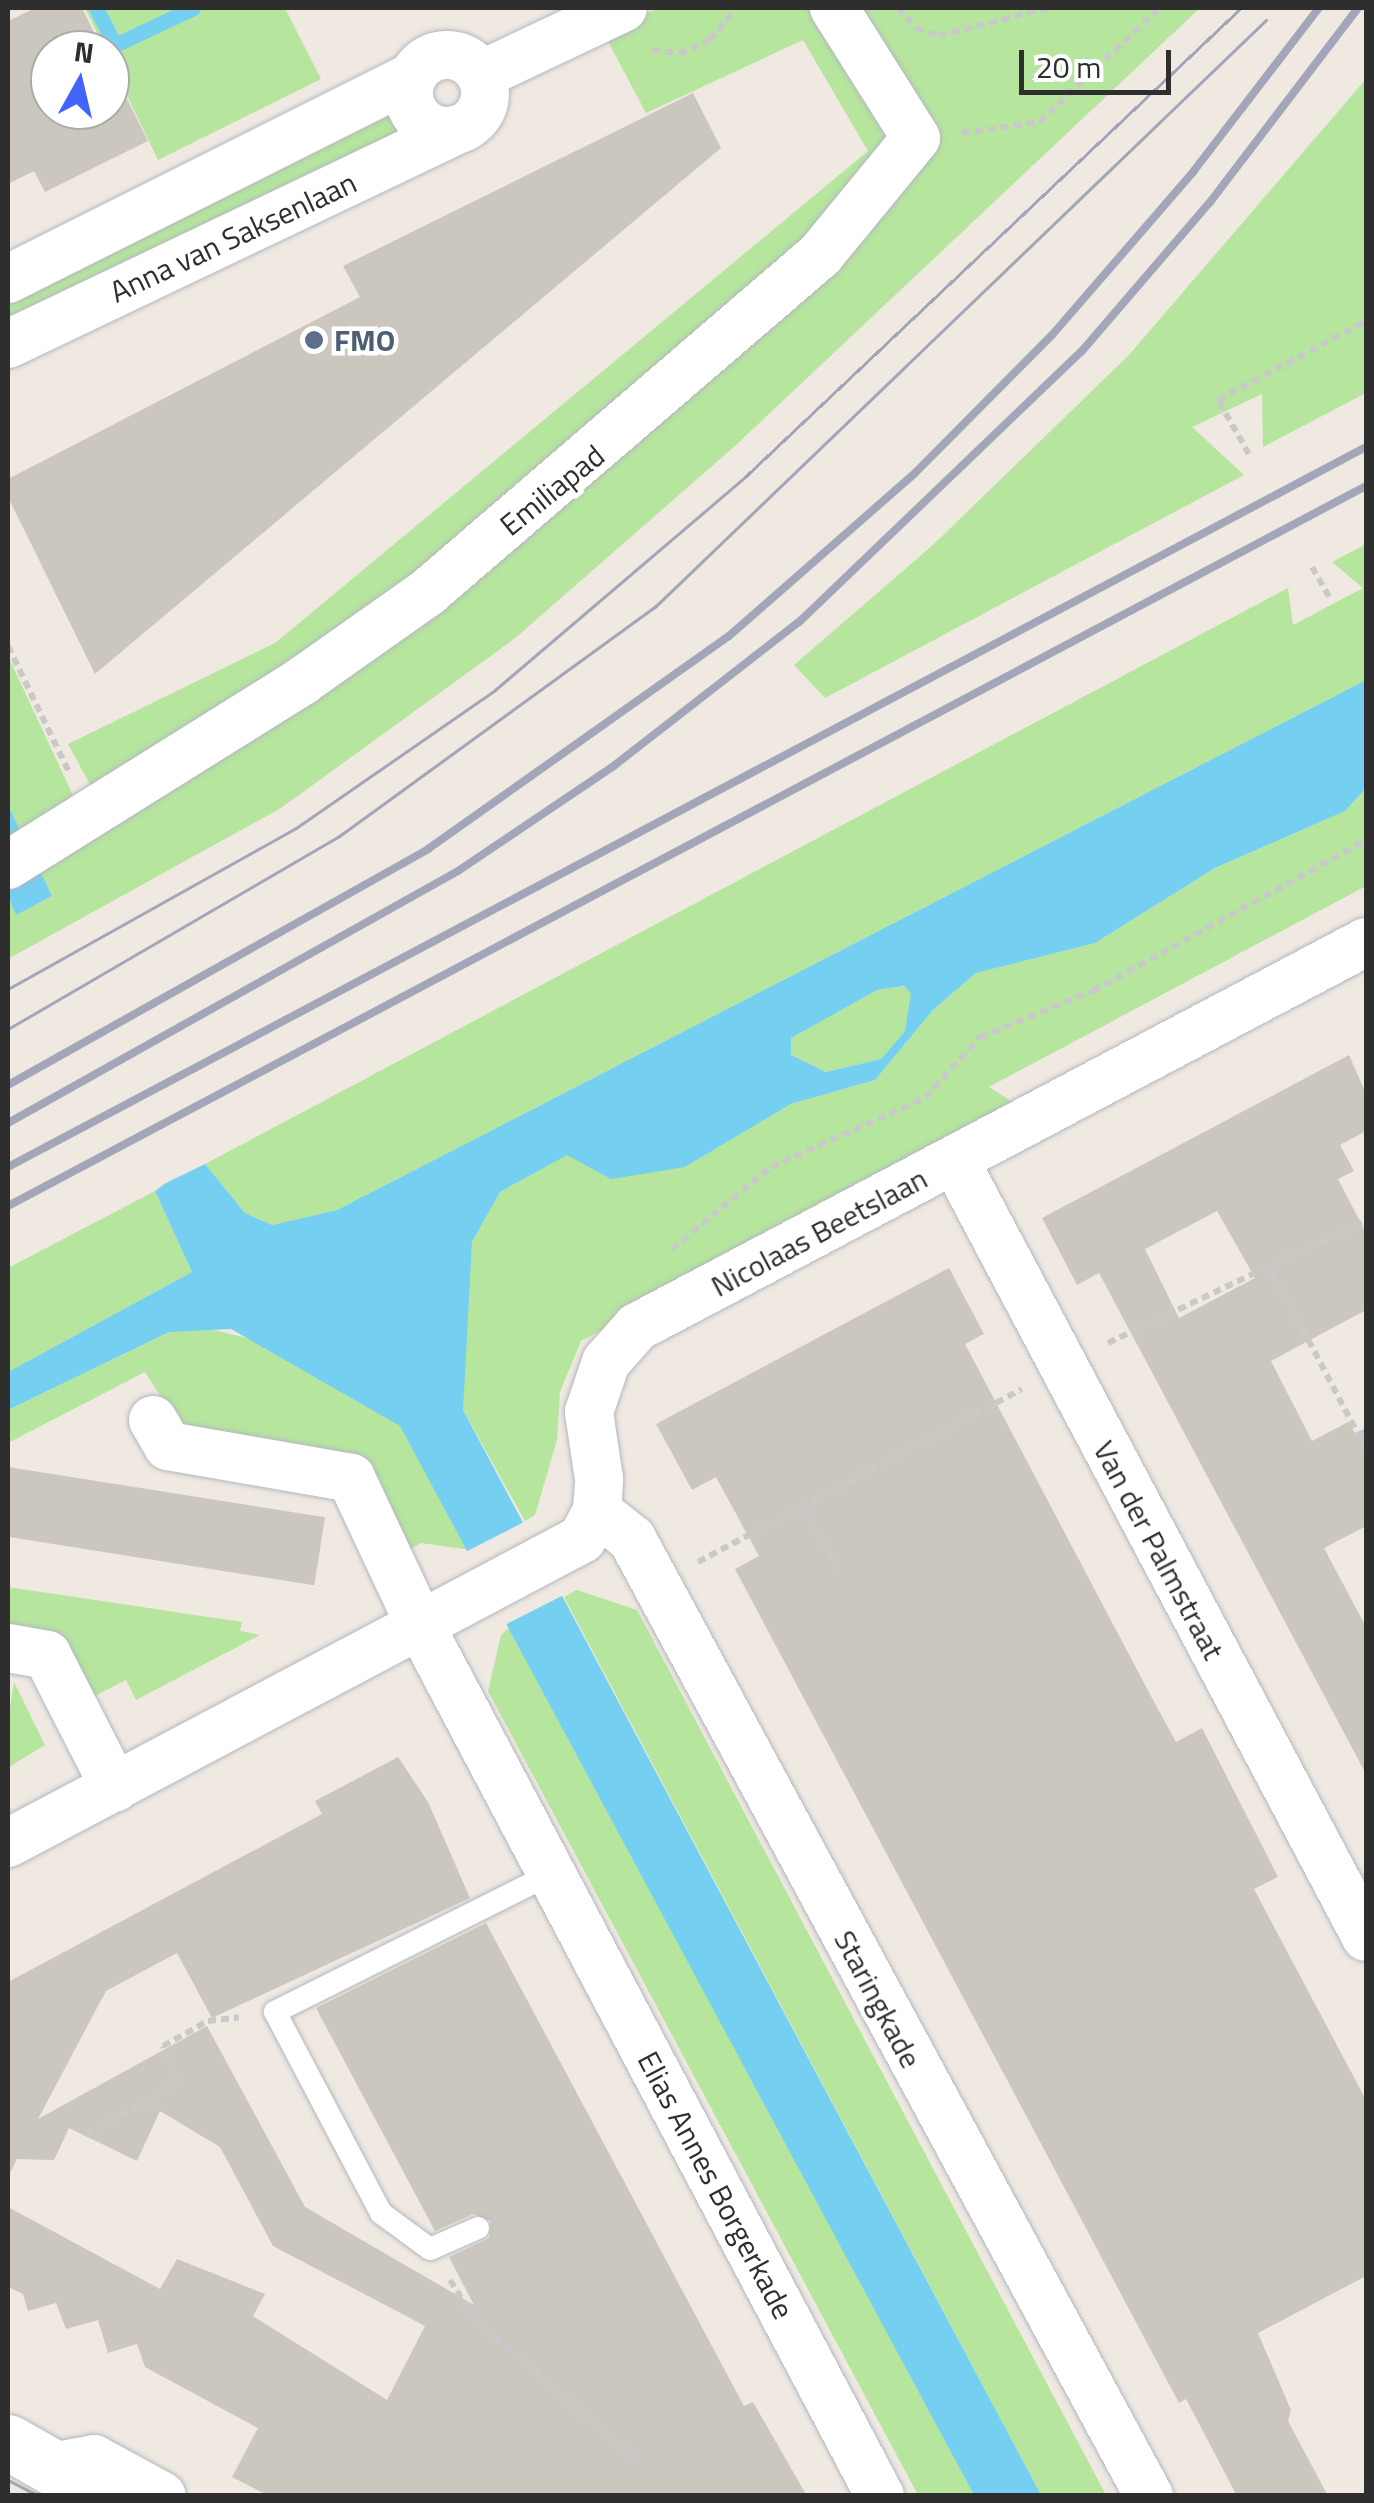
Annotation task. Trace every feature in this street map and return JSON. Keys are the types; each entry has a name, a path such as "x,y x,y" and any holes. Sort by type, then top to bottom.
{"main road":[{"path":"29,2455 103,2496"}],"street":[{"path":"834,8 916,138"},
{"path":"413,76 409,98 418,118 436,130 459,129 483,104 480,76 616,11"},
{"name":"Anna van Saksenlaan","path":"8,280 413,76 428,60 449,56 480,76"},
{"name":"Anna van Saksenlaan","path":"8,344 459,129"},
{"name":"Emiliapad","path":"21,859 92,818 428,592 606,447 820,255 916,138"},
{"name":"Nicolaas Beetslaan","path":"596,1511 590,1412 606,1362 637,1327 1362,956"},
{"name":"Van der Palmstraat","path":"955,1161 1366,1938"},
{"path":"153,1420 168,1446 351,1478 420,1625"},
{"path":"8,1844 558,1553 582,1539 596,1511"},
{"name":"Staringkade","path":"596,1511 632,1540 657,1583 1149,2496"},
{"name":"Elias Annes Borgerkade","path":"420,1625 880,2496"},
{"path":"8,1648 47,1656 115,1788"},
{"path":"29,2455 94,2459 162,2496"}],"lane":[{"path":"478,2228 430,2249 381,2213 275,2012 552,1874"}],"path":[{"path":"616,11 644,48 679,54 710,40 736,8"},
{"path":"898,8 916,28 939,36 1048,8"},
{"path":"916,138 1039,122 1160,8"},
{"path":"1248,454 1218,400 1366,321"},
{"path":"1312,568 1329,597"},
{"path":"8,646 92,818"},
{"path":"667,1254 771,1167 925,1098 980,1038 1093,991 1366,840"},
{"path":"1272,1270 1366,1220"},
{"path":"657,1583 1177,1305 1181,1313 1269,1265 1366,1449"},
{"path":"804,1507 840,1576"},
{"path":"86,2134 180,2084 163,2046 208,2021 275,2012"},
{"path":"430,2249 475,2320 640,2463"}],"green space":[{"path":"85,8 285,8 321,79 158,160 130,102 130,30 96,30"},
{"path":"658,8 816,8 902,138 835,221 455,554 97,797 68,744 275,643 868,151 803,40 646,113 604,34"},
{"path":"846,8 1200,8 735,446 514,639 281,808 8,959 8,896 16,914 52,896 36,866 829,258 936,151"},
{"path":"1366,79 1366,393 1263,447 1262,394 1192,427 1244,475 825,698 794,665 933,545 1129,355"},
{"path":"397,107 403,133 8,327 8,294"},
{"path":"1366,544 1366,680 337,1210 272,1225 245,1213 205,1164 1288,588 1293,625 1363,588 1332,562"},
{"path":"8,656 78,806 25,841 8,805"},
{"path":"1366,788 1366,886 989,1087 1020,1107 581,1341 560,1392 557,1440 535,1515 525,1521 463,1410 460,1381 472,1242 500,1192 567,1154 685,1167 791,1104 875,1080 933,1010 976,973 1095,943 1215,868 1345,811"},
{"path":"905,986 912,993 905,1031 881,1059 826,1072 791,1055 790,1038 877,990"},
{"path":"155,1191 192,1272 8,1372 8,1268"},
{"path":"201,1327 259,1341 400,1426 471,1550 421,1543 406,1551 372,1485 179,1425 145,1372 8,1443 8,1410 169,1332"},
{"path":"8,1587 242,1622 240,1631 260,1635 136,1700 126,1680 89,1699 8,1626"},
{"path":"577,1590 637,1610 1106,2495 1041,2495 564,1597"},
{"path":"511,1626 974,2495 918,2495 488,1691 501,1635"},
{"path":"14,1682 45,1745 9,1767 8,1719"}],"water":[{"path":"1366,680 1366,788 1345,811 1215,868 1095,943 976,973 933,1010 875,1080 791,1104 685,1167 611,1179 567,1155 500,1192 472,1242 463,1410 1041,2495 974,2495 400,1426 231,1329 169,1332 8,1410 8,1372 192,1272 155,1191 166,1183 205,1164 245,1213 272,1225 337,1210","holes":["904,986 911,993 905,1031 881,1059 826,1072 791,1055 791,1038 877,990"]},
{"path":"8,805 52,896 16,915 8,896"}],"pier":[{"path":"530,1519 568,1593 504,1626 466,1552"}],"building":[{"path":"35,8 82,8 93,30 30,30 30,130 130,130 130,105 148,141 45,192 34,171 8,184 8,21"},
{"path":"693,93 721,148 95,674 8,497 8,479 360,297 343,266"},
{"path":"1349,1055 1366,1094 1366,1131 1340,1145 1354,1171 1338,1179 1366,1233 1366,1310 1271,1361 1312,1441 1348,1422 1355,1433 1366,1428 1366,1526 1324,1548 1366,1627 1366,1774 1099,1273 1077,1285 1042,1218","holes":["1217,1211 1255,1278 1179,1318 1145,1249"]},
{"path":"949,1268 984,1334 965,1344 1152,1698 1176,1742 1202,1728 1278,1877 1254,1889 1366,2100 1366,2276 1258,2333 1291,2410 1288,2421 1328,2496 1237,2496 1186,2399 1179,2403 735,1569 759,1556 716,1477 692,1490 656,1424"},
{"path":"8,1467 325,1517 314,1585 8,1537"},
{"path":"398,1757 428,1802 470,1898 212,2018 177,1953 106,1991 38,2119 207,2026 305,2207 474,2305 449,2257 489,2238 491,2221 473,2214 435,2231 316,2008 486,1923 744,2406 753,2402 807,2496 269,2496 232,2477 258,2428 145,2367 137,2344 108,2353 98,2320 66,2329 56,2303 28,2311 23,2294 8,2287 8,2207 160,2289 177,2259 265,2294 253,2316 387,2400 425,2326 273,2246 220,2147 160,2111 137,2161 69,2128 54,2160 17,2159 8,2177 8,1982 322,1814 315,1801"}],"waterway":[{"path":"96,8 115,45 193,8"}],"tram line":[{"path":"8,989 296,828 495,690 745,477 1241,8"},
{"path":"8,1029 338,837 655,607 1266,20"},
{"path":"8,2480 40,2496"}],"railway":[{"path":"8,1085 428,849 729,636 914,474 1052,335 1193,172 1319,8"},
{"path":"8,1123 458,871 615,765 799,622 1081,352 1211,201 1358,8"},
{"path":"8,1167 1366,447"},
{"path":"8,1206 1366,486"}],"place":[{"name":"FMO","path":"314,340"}]}
